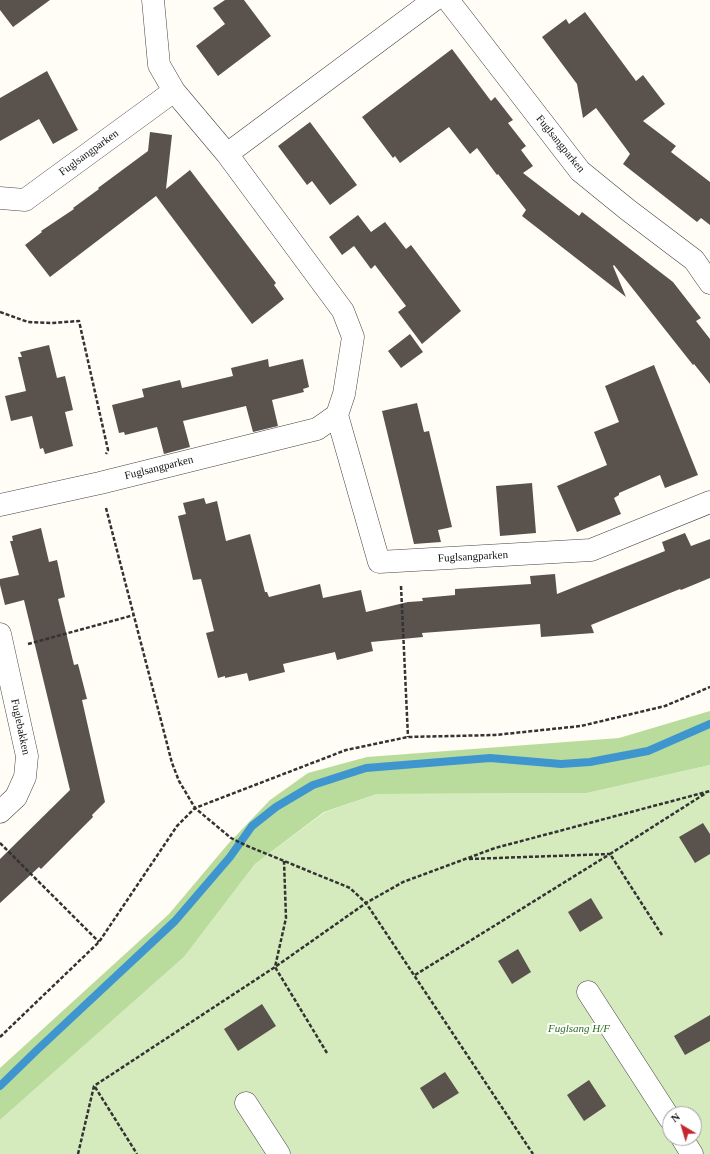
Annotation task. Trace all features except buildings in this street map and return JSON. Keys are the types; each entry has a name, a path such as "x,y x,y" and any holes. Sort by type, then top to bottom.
{"street":[{"path":"153,0 159,65 174,91 227,154 343,311 353,337 344,394 337,415"},
{"path":"227,154 434,0"},
{"name":"Fuglsangparken","path":"448,0 580,171 628,210 694,260 710,283"},
{"name":"Fuglsangparken","path":"0,198 25,200 174,91"},
{"name":"Fuglsangparken","path":"0,505 100,483 317,429 337,415 379,562 591,550 710,502"},
{"name":"Fuglebakken","path":"0,812 16,797 25,777 27,756 2,642"},
{"path":"588,992 662,1107"},
{"path":"246,1103 278,1154"}],"path":[{"path":"0,312 28,322 52,324 79,321 108,450 100,483 172,763 179,781 195,808 231,838 350,888 366,903 532,1154"},
{"path":"400,561 408,737"},
{"path":"2,642 134,615"},
{"path":"0,1037 99,942 177,826 195,808 346,750 408,737 495,735 581,726 665,706 710,687"},
{"path":"415,975 710,791"},
{"path":"78,1154 94,1086 275,967 366,903 403,882 496,848 710,791"},
{"path":"0,843 99,942"},
{"path":"465,859 610,854"},
{"path":"610,854 662,935"},
{"path":"284,861 286,918 275,967 327,1053"},
{"path":"94,1086 137,1154"}],"green space":[{"path":"710,711 710,765 587,793 377,794 324,812 255,864 184,957 0,1120 0,1068 169,914 228,844 270,800 308,773 367,757 619,738"},
{"name":"Fuglsang H/F","path":"710,765 710,1154 0,1154 0,1120 184,957 255,864 325,812 377,794 587,793"}],"waterway":[{"path":"0,1086 175,921 230,857 252,826 276,807 313,785 366,768 490,758 561,764 590,762 648,751 710,724"}]}
